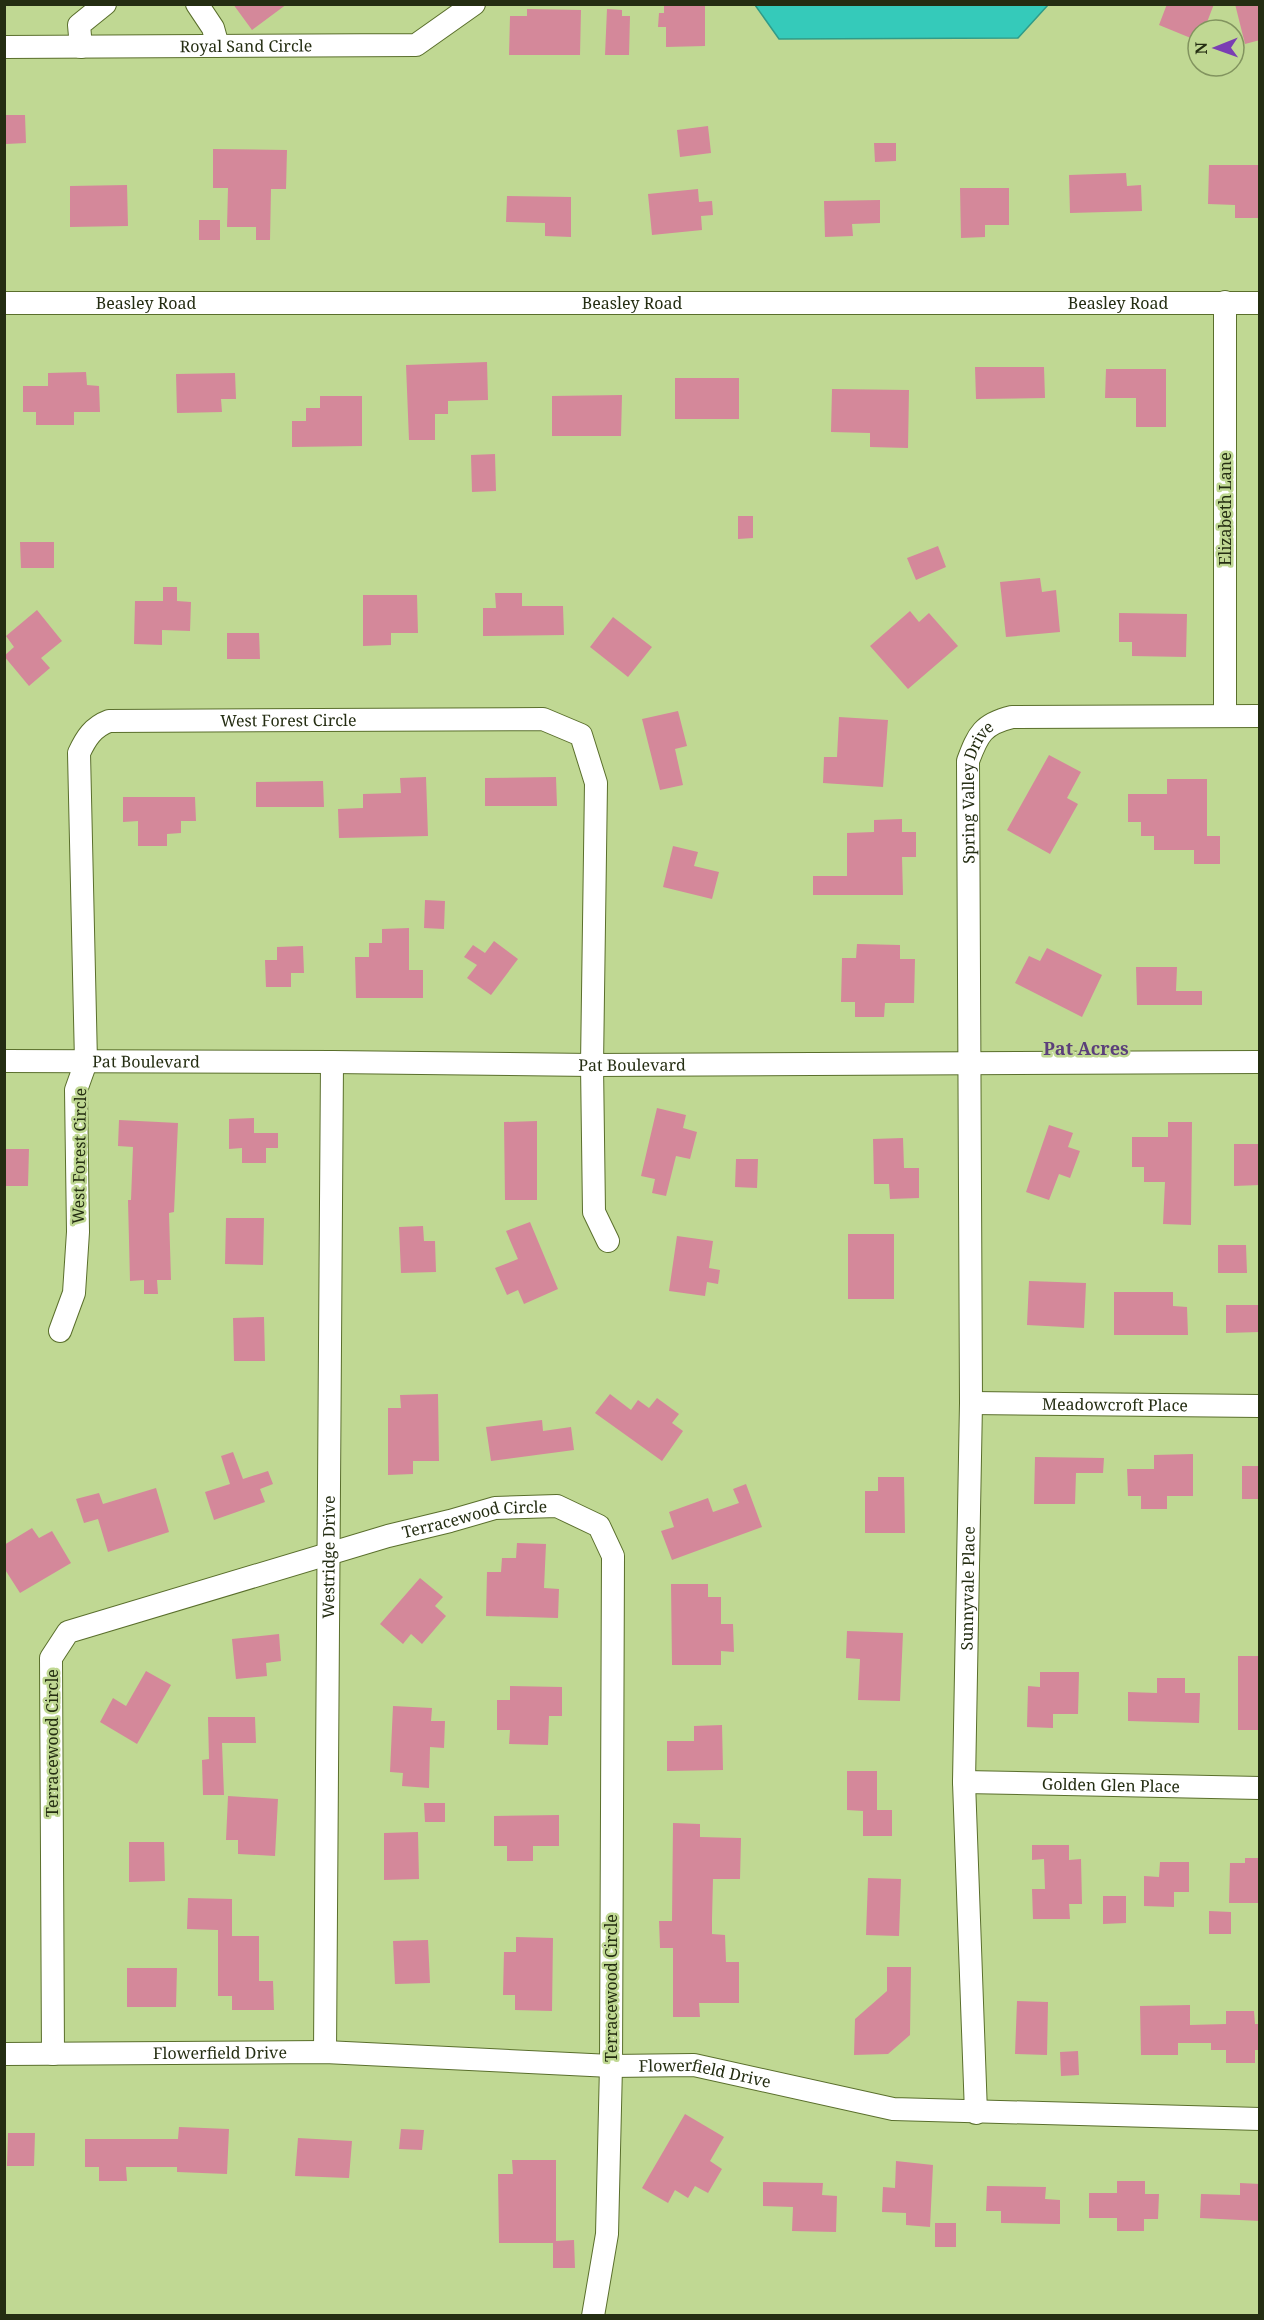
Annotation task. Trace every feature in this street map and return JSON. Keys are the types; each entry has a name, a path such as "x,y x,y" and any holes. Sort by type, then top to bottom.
{"street":[{"path":"81,47 79,25 105,4"},
{"path":"196,4 213,28 218,46"},
{"name":"Royal Sand Circle","path":"4,47 416,45 474,4"},
{"name":"Beasley Road","path":"4,303 1260,303"},
{"name":"Elizabeth Lane","path":"1225,716 1226,303"},
{"name":"Spring Valley Drive","path":"969,1064 968,761 978,735 994,721 1012,717 1260,716"},
{"name":"West Forest Circle","path":"60,1332 74,1293 78,1232 76,1090 86,1062 79,753 86,737 101,724 109,721 543,718 581,735 596,783 592,1065 594,1212 608,1241"},
{"name":"Pat Boulevard","path":"4,1061 592,1065 1260,1062"},
{"name":"Westridge Drive","path":"325,2052 332,1062"},
{"name":"Sunnyvale Place","path":"969,1064 971,1403 964,1782 976,2113"},
{"name":"Meadowcroft Place","path":"971,1403 1260,1406"},
{"name":"Terracewood Circle","path":"53,2054 51,1658 68,1632 388,1536 495,1508 557,1506 599,1526 613,1556 611,2066 608,2234 593,2316"},
{"name":"Golden Glen Place","path":"964,1782 1260,1788"},
{"name":"Flowerfield Drive","path":"4,2054 325,2052 611,2066 694,2065 893,2109 1260,2119"}],"water":[{"path":"755,5 1048,5 1018,38 779,39"}],"building":[{"path":"233,4 287,4 252,30"},
{"path":"664,4 705,4 705,46 666,47 666,27 658,27 659,13 664,13"},
{"path":"1167,4 1214,4 1209,18 1186,18 1186,36 1159,25"},
{"path":"1235,4 1260,4 1260,40 1246,44 1246,18 1238,18"},
{"path":"527,9 581,10 580,55 509,55 510,16 527,16"},
{"path":"607,9 622,10 622,16 630,16 629,55 605,55"},
{"path":"5,115 25,115 26,143 6,144"},
{"path":"708,126 711,153 680,157 677,130"},
{"path":"874,143 896,143 896,161 875,162"},
{"path":"213,149 287,150 286,189 271,189 270,240 256,240 256,227 227,227 228,188 213,188"},
{"path":"1209,165 1260,165 1260,218 1235,218 1235,205 1208,204"},
{"path":"1126,173 1127,186 1141,185 1142,211 1070,213 1069,175"},
{"path":"127,185 128,226 70,227 70,186"},
{"path":"960,188 1009,188 1009,225 985,225 985,237 961,238"},
{"path":"698,189 699,202 712,201 713,215 701,216 702,230 652,235 648,194"},
{"path":"507,196 571,197 571,237 545,236 545,223 506,222"},
{"path":"880,200 880,223 852,224 853,236 825,237 824,201"},
{"path":"199,220 220,220 220,240 199,240"},
{"path":"487,362 488,400 448,401 448,414 435,414 435,440 409,440 406,365"},
{"path":"975,367 1044,367 1045,398 976,399"},
{"path":"1106,369 1166,369 1166,427 1136,427 1136,398 1105,398"},
{"path":"86,372 87,385 99,386 100,412 74,412 74,425 36,425 36,412 23,412 23,386 48,386 48,373"},
{"path":"235,373 236,399 221,399 222,412 177,413 176,374"},
{"path":"675,378 739,378 739,419 675,419"},
{"path":"832,389 909,390 908,448 870,447 870,433 831,432"},
{"path":"622,395 621,436 552,436 552,396"},
{"path":"320,396 362,396 362,446 292,447 292,421 306,421 306,408 320,408"},
{"path":"495,454 496,491 472,492 471,455"},
{"path":"738,516 753,516 753,538 738,539"},
{"path":"20,542 54,542 54,568 21,568"},
{"path":"938,546 946,567 916,580 907,558"},
{"path":"1040,578 1042,592 1056,590 1060,632 1006,637 1000,582"},
{"path":"163,587 177,587 177,601 191,602 190,631 162,630 162,645 134,644 135,601 163,601"},
{"path":"495,593 522,593 522,606 563,606 564,635 483,636 483,608 496,608"},
{"path":"363,595 417,595 418,633 391,633 391,645 363,646"},
{"path":"37,610 62,641 41,658 50,668 29,686 4,656 14,647 6,636"},
{"path":"910,611 919,622 929,613 958,646 908,689 870,646"},
{"path":"1119,613 1187,614 1186,657 1132,656 1132,642 1119,642"},
{"path":"613,617 652,647 628,677 590,647"},
{"path":"227,633 259,633 260,659 227,659"},
{"path":"678,711 687,746 675,749 683,785 660,790 642,719"},
{"path":"839,717 888,720 883,787 823,783 824,757 837,757"},
{"path":"1049,755 1081,772 1067,798 1078,804 1050,854 1007,830"},
{"path":"426,777 428,836 339,838 338,809 363,808 363,794 401,793 400,778"},
{"path":"556,777 557,806 485,806 485,778"},
{"path":"1167,779 1207,779 1207,836 1220,836 1220,864 1194,864 1194,850 1154,850 1154,836 1141,836 1141,822 1128,822 1128,794 1167,794"},
{"path":"323,781 324,807 256,807 256,782"},
{"path":"123,797 195,797 196,821 181,821 181,833 167,834 167,846 138,846 138,821 123,822"},
{"path":"902,819 902,832 916,832 916,857 902,857 903,895 813,895 813,876 847,876 847,833 874,832 874,820"},
{"path":"673,846 698,852 694,866 719,872 712,899 663,887"},
{"path":"425,900 445,901 444,929 424,928"},
{"path":"409,928 409,970 423,970 423,998 356,998 355,957 369,957 369,943 382,943 382,929"},
{"path":"494,941 518,959 491,995 467,978 477,965 464,957 473,945 485,953"},
{"path":"857,944 900,945 900,959 915,959 914,1003 885,1003 884,1017 855,1017 855,1002 841,1002 842,958 856,958"},
{"path":"303,946 304,973 291,973 291,987 266,987 265,960 277,960 277,947"},
{"path":"1047,948 1102,975 1082,1017 1015,983 1029,956 1040,961"},
{"path":"1136,967 1177,967 1176,991 1202,991 1202,1005 1137,1005"},
{"path":"657,1108 686,1115 683,1128 697,1132 690,1159 676,1156 666,1196 652,1193 655,1179 641,1176"},
{"path":"254,1118 254,1133 278,1133 278,1148 266,1148 266,1163 242,1163 242,1148 229,1149 229,1119"},
{"path":"119,1120 178,1123 174,1212 169,1213 171,1280 157,1280 158,1294 144,1294 144,1280 130,1281 128,1200 131,1200 133,1147 118,1146"},
{"path":"537,1121 537,1200 505,1200 504,1122"},
{"path":"1168,1122 1192,1122 1191,1225 1163,1224 1165,1182 1144,1182 1144,1167 1132,1167 1132,1137 1168,1137"},
{"path":"1049,1125 1073,1133 1068,1147 1080,1151 1070,1178 1059,1174 1049,1200 1026,1192"},
{"path":"903,1138 904,1168 919,1168 919,1198 890,1199 889,1184 874,1184 873,1139"},
{"path":"1234,1144 1260,1144 1260,1185 1234,1186"},
{"path":"4,1149 29,1149 28,1186 4,1186"},
{"path":"736,1159 758,1159 757,1188 735,1187"},
{"path":"226,1218 264,1218 263,1265 225,1264"},
{"path":"530,1222 558,1289 524,1304 518,1290 507,1295 495,1268 518,1259 506,1231"},
{"path":"423,1226 424,1241 435,1241 436,1272 401,1273 399,1227"},
{"path":"848,1234 894,1234 894,1299 848,1299"},
{"path":"677,1236 713,1241 709,1268 720,1270 718,1284 707,1282 705,1296 669,1291"},
{"path":"1218,1245 1246,1245 1247,1273 1218,1273"},
{"path":"1029,1281 1086,1283 1084,1328 1027,1325"},
{"path":"1114,1292 1173,1292 1173,1306 1187,1307 1188,1335 1114,1335"},
{"path":"1226,1305 1260,1305 1260,1332 1226,1333"},
{"path":"264,1317 265,1361 234,1361 233,1318"},
{"path":"438,1394 439,1461 413,1461 413,1474 388,1475 388,1408 401,1408 400,1395"},
{"path":"610,1394 631,1410 638,1400 649,1408 657,1398 679,1414 672,1423 683,1431 662,1461 595,1413"},
{"path":"542,1420 543,1431 571,1427 574,1450 491,1461 486,1427"},
{"path":"233,1452 243,1479 268,1471 273,1484 260,1489 265,1502 214,1520 205,1492 230,1484 221,1456"},
{"path":"1193,1454 1193,1496 1167,1496 1167,1509 1141,1509 1141,1496 1128,1496 1127,1469 1154,1469 1154,1455"},
{"path":"1035,1457 1104,1458 1103,1473 1076,1473 1075,1504 1034,1504"},
{"path":"1242,1466 1260,1466 1260,1499 1242,1499"},
{"path":"878,1477 904,1477 905,1533 865,1533 865,1491 878,1491"},
{"path":"746,1484 762,1527 672,1560 661,1531 674,1527 669,1512 708,1498 713,1512 739,1503 733,1489"},
{"path":"156,1488 169,1532 108,1552 98,1519 84,1523 76,1499 99,1493 103,1504"},
{"path":"32,1528 39,1538 52,1531 71,1563 20,1593 4,1568 4,1545"},
{"path":"517,1543 546,1544 544,1588 559,1589 558,1618 486,1616 487,1572 501,1572 502,1558 516,1558"},
{"path":"420,1578 443,1597 435,1606 446,1616 422,1644 411,1634 403,1644 380,1624"},
{"path":"671,1584 708,1584 708,1597 721,1597 721,1624 733,1624 734,1652 721,1651 721,1665 672,1665"},
{"path":"847,1631 903,1633 900,1701 858,1700 860,1659 846,1658"},
{"path":"279,1634 281,1661 266,1663 267,1676 236,1679 232,1639"},
{"path":"1238,1656 1260,1656 1260,1730 1238,1730"},
{"path":"146,1671 171,1685 137,1744 100,1722 113,1698 126,1706"},
{"path":"1040,1672 1079,1672 1078,1714 1053,1714 1053,1728 1027,1727 1028,1686 1040,1687"},
{"path":"1157,1678 1185,1678 1185,1693 1200,1693 1199,1723 1128,1721 1128,1692 1157,1693"},
{"path":"510,1686 562,1687 562,1716 549,1716 548,1745 509,1744 510,1730 497,1730 497,1700 510,1700"},
{"path":"393,1706 432,1708 431,1721 445,1721 444,1748 430,1747 429,1788 402,1786 403,1773 390,1772"},
{"path":"208,1717 255,1717 256,1743 222,1743 224,1795 203,1795 202,1760 209,1759"},
{"path":"722,1725 723,1770 667,1771 667,1741 694,1741 694,1726"},
{"path":"847,1771 877,1771 877,1810 892,1810 892,1836 863,1836 863,1811 847,1810"},
{"path":"228,1796 278,1799 275,1856 238,1854 238,1840 226,1840"},
{"path":"424,1803 445,1803 445,1822 425,1822"},
{"path":"559,1815 559,1846 533,1846 533,1861 507,1861 507,1846 494,1846 494,1816"},
{"path":"673,1823 700,1824 700,1837 741,1838 740,1879 713,1879 712,1919 712,1934 725,1935 726,1962 739,1962 739,2003 699,2003 700,2017 673,2017 673,1948 660,1948 659,1921 672,1921"},
{"path":"418,1832 419,1879 384,1880 384,1833"},
{"path":"129,1842 164,1842 165,1881 129,1882"},
{"path":"1032,1845 1069,1845 1069,1860 1081,1859 1082,1904 1069,1904 1070,1919 1033,1919 1032,1889 1045,1889 1044,1859 1032,1860"},
{"path":"1245,1858 1260,1858 1260,1903 1229,1903 1230,1863 1245,1863"},
{"path":"1160,1862 1189,1862 1189,1892 1174,1892 1174,1907 1144,1906 1144,1876 1159,1877"},
{"path":"868,1878 901,1879 899,1936 866,1935"},
{"path":"1103,1896 1126,1896 1126,1923 1103,1924"},
{"path":"188,1898 232,1899 232,1936 259,1936 259,1981 273,1981 274,2010 232,2010 232,1996 218,1996 218,1930 187,1929"},
{"path":"1209,1911 1231,1912 1231,1934 1209,1934"},
{"path":"516,1937 553,1938 552,2011 515,2010 515,1995 503,1995 504,1952 516,1952"},
{"path":"428,1940 430,1983 395,1984 393,1941"},
{"path":"887,1967 911,1967 910,2035 888,2054 854,2055 855,2019 887,1991"},
{"path":"127,1968 177,1968 176,2007 127,2007"},
{"path":"1017,2001 1048,2002 1047,2055 1015,2054"},
{"path":"1190,2005 1190,2025 1226,2024 1226,2011 1254,2011 1255,2024 1260,2024 1260,2050 1255,2050 1255,2063 1226,2063 1226,2050 1211,2050 1211,2043 1178,2043 1178,2055 1141,2055 1140,2006"},
{"path":"1078,2051 1079,2075 1061,2076 1060,2052"},
{"path":"685,2114 724,2137 710,2161 722,2169 708,2193 695,2186 688,2198 675,2190 668,2203 642,2188"},
{"path":"179,2127 229,2129 227,2174 177,2172 177,2167 126,2167 127,2181 99,2181 99,2167 85,2167 85,2139 178,2139"},
{"path":"401,2129 424,2130 422,2150 399,2149"},
{"path":"8,2133 35,2133 34,2166 7,2166"},
{"path":"298,2138 352,2141 349,2178 295,2176"},
{"path":"512,2160 556,2160 556,2241 574,2240 575,2268 553,2268 553,2243 499,2243 498,2174 513,2174"},
{"path":"896,2161 933,2165 930,2227 906,2225 906,2213 882,2212 883,2187 895,2188"},
{"path":"1117,2181 1145,2181 1145,2194 1159,2194 1158,2219 1144,2219 1144,2231 1117,2231 1117,2218 1089,2218 1089,2193 1117,2193"},
{"path":"763,2182 823,2183 822,2195 837,2196 836,2232 792,2231 793,2207 763,2206"},
{"path":"1240,2183 1260,2184 1260,2221 1200,2218 1201,2194 1240,2195"},
{"path":"987,2186 1046,2187 1045,2199 1060,2200 1060,2224 1001,2223 1001,2211 986,2211"},
{"path":"935,2223 956,2223 956,2247 935,2247"}],"district":[{"name":"Pat Acres","path":"1086,1048"}]}
